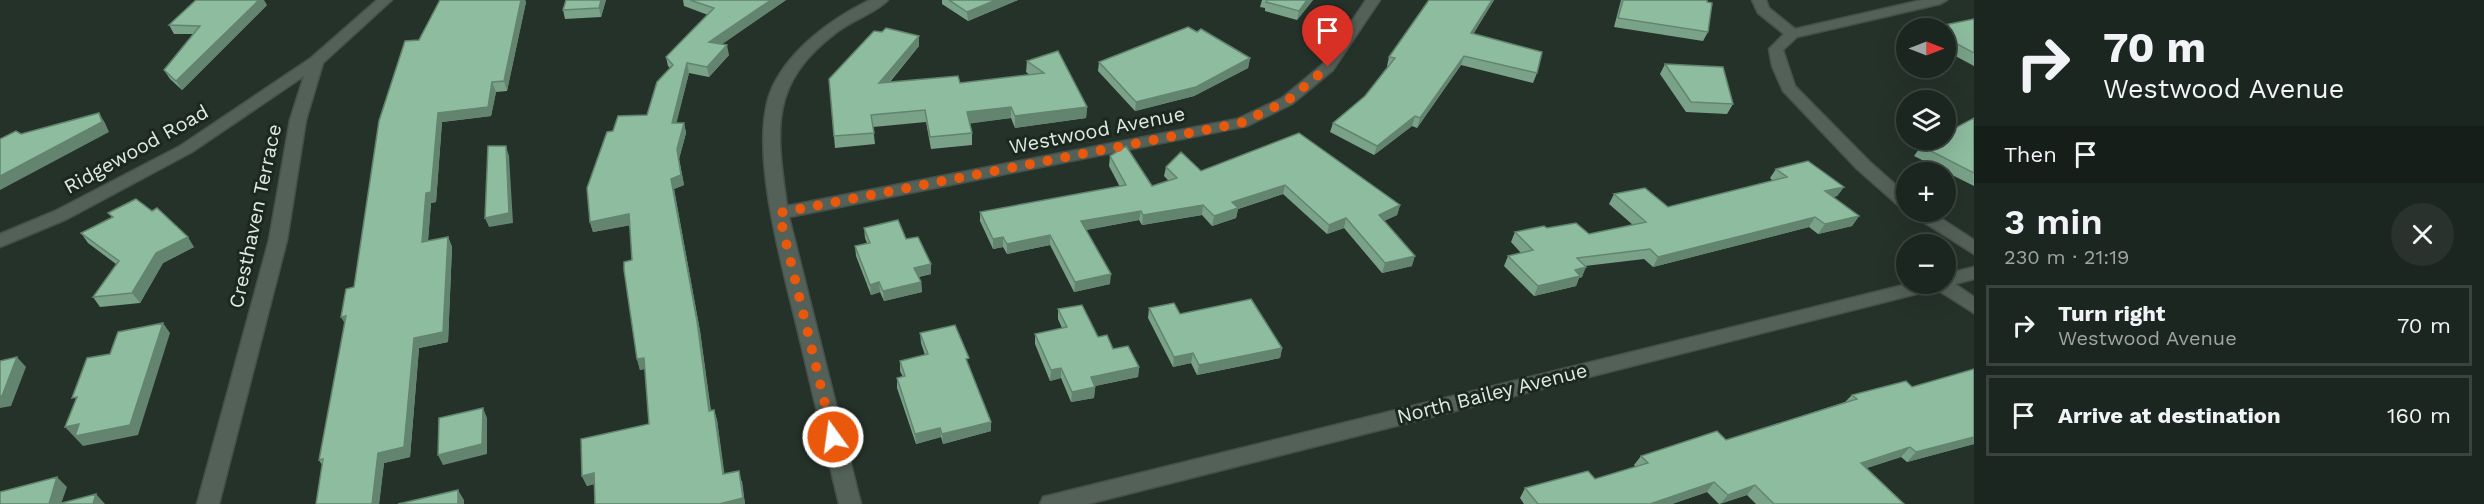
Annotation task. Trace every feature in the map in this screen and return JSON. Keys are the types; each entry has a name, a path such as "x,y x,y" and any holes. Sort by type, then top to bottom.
{"street":[{"path":"316,61 385,0"},
{"path":"850,504 779,213 773,170 775,101 784,77 809,49 842,21 881,0"},
{"name":"Westwood Avenue","path":"779,213 1241,123 1287,101 1328,67 1373,0"},
{"path":"1759,0 1763,10 1792,34"},
{"path":"1896,193 1863,165 1788,87 1779,66 1776,49 1792,34 1940,0"},
{"name":"Ridgewood Road","path":"0,241 61,215 186,149 316,61"},
{"name":"Cresthaven Terrace","path":"208,504 278,240 298,120 316,61"},
{"path":"1935,222 1974,248"},
{"path":"1956,278 1974,273"},
{"name":"North Bailey Avenue","path":"1051,504 1896,293"},
{"path":"1956,294 1974,306"}],"building":[{"path":"196,0 259,0 176,81 164,70 200,26 169,25"},
{"path":"440,0 521,0 504,81 492,82 488,107 438,113 431,192 426,193 422,242 448,237 443,332 414,338 404,447 378,453 372,504 316,504 323,459 319,460 346,316 341,317 346,289 354,287 379,121 405,41 419,40"},
{"path":"566,0 601,0 599,8 563,10"},
{"path":"690,0 771,0 709,42 727,45 707,67 687,63 672,123 684,123 677,149 681,175 671,179 697,321 709,411 714,410 723,474 739,471 743,498 719,504 595,504 594,473 582,476 581,439 649,424 644,358 637,359 624,270 624,262 632,260 629,214 590,222 587,188 607,132 613,131 618,116 647,115 657,82 673,65 666,57 714,8"},
{"path":"949,0 996,0 967,12"},
{"path":"1268,0 1307,0 1299,11 1266,2"},
{"path":"1429,0 1492,0 1471,33 1542,52 1537,73 1464,56 1420,118 1415,116 1377,146 1333,123 1365,96 1395,58 1389,57"},
{"path":"1623,0 1707,0 1712,3 1708,32 1618,18"},
{"path":"1974,19 1974,53 1956,43 1956,23"},
{"path":"1188,27 1197,32 1201,29 1250,58 1196,87 1136,102 1099,62"},
{"path":"886,28 919,36 879,83 958,76 960,83 1044,73 1027,61 1058,51 1087,107 1015,116 1011,107 967,112 972,133 930,137 925,110 871,115 874,133 834,136 829,79 874,31 882,32"},
{"path":"1665,64 1723,67 1733,104 1691,102"},
{"path":"99,113 102,122 0,176 0,139 16,131 21,134"},
{"path":"1974,118 1974,173 1929,150 1956,150 1956,128"},
{"path":"1299,133 1400,205 1379,215 1415,256 1385,263 1346,218 1329,225 1285,185 1232,202 1238,208 1214,216 1203,205 1143,215 1141,211 1081,221 1111,274 1075,282 1050,235 1007,244 1003,237 993,239 980,212 1126,185 1110,156 1126,146 1152,186 1177,178 1166,167 1181,152 1201,171"},
{"path":"488,146 506,146 509,213 485,218"},
{"path":"1808,161 1844,187 1825,191 1859,216 1825,224 1815,217 1658,257 1650,249 1577,258 1586,267 1575,270 1580,276 1538,286 1508,256 1533,250 1515,232 1576,223 1589,234 1646,222 1614,194 1645,188 1668,207 1787,177 1776,169"},
{"path":"136,199 152,211 157,208 188,237 156,253 132,293 93,297 119,261 81,233 113,217 108,213"},
{"path":"898,220 906,239 918,237 931,264 914,268 921,282 883,291 879,282 870,285 855,246 870,243 864,228"},
{"path":"1251,299 1282,348 1199,365 1193,353 1174,357 1149,308 1174,303 1180,314"},
{"path":"1082,305 1098,337 1107,335 1113,349 1128,346 1139,367 1091,377 1095,387 1072,392 1061,368 1051,370 1035,334 1067,327 1058,309"},
{"path":"163,323 130,425 75,436 79,424 65,427 77,397 72,398 87,358 110,354 118,332"},
{"path":"955,325 991,422 942,434 940,428 915,434 897,378 905,376 900,361 928,354 920,333"},
{"path":"17,357 2,396 0,396 0,361"},
{"path":"1974,369 1974,437 1916,452 1910,447 1861,463 1904,504 1774,504 1755,485 1728,495 1714,482 1650,504 1538,504 1525,488 1588,471 1595,479 1648,463 1641,456 1717,431 1726,440 1857,399 1852,395 1906,381 1912,387"},
{"path":"483,408 482,444 438,455 439,418"},
{"path":"57,477 49,504 0,504 0,492"},
{"path":"458,490 458,504 398,504"},
{"path":"96,494 93,504 58,504"}],"route":[{"path":"833,437 779,213 1241,123 1287,101 1328,67"}]}
